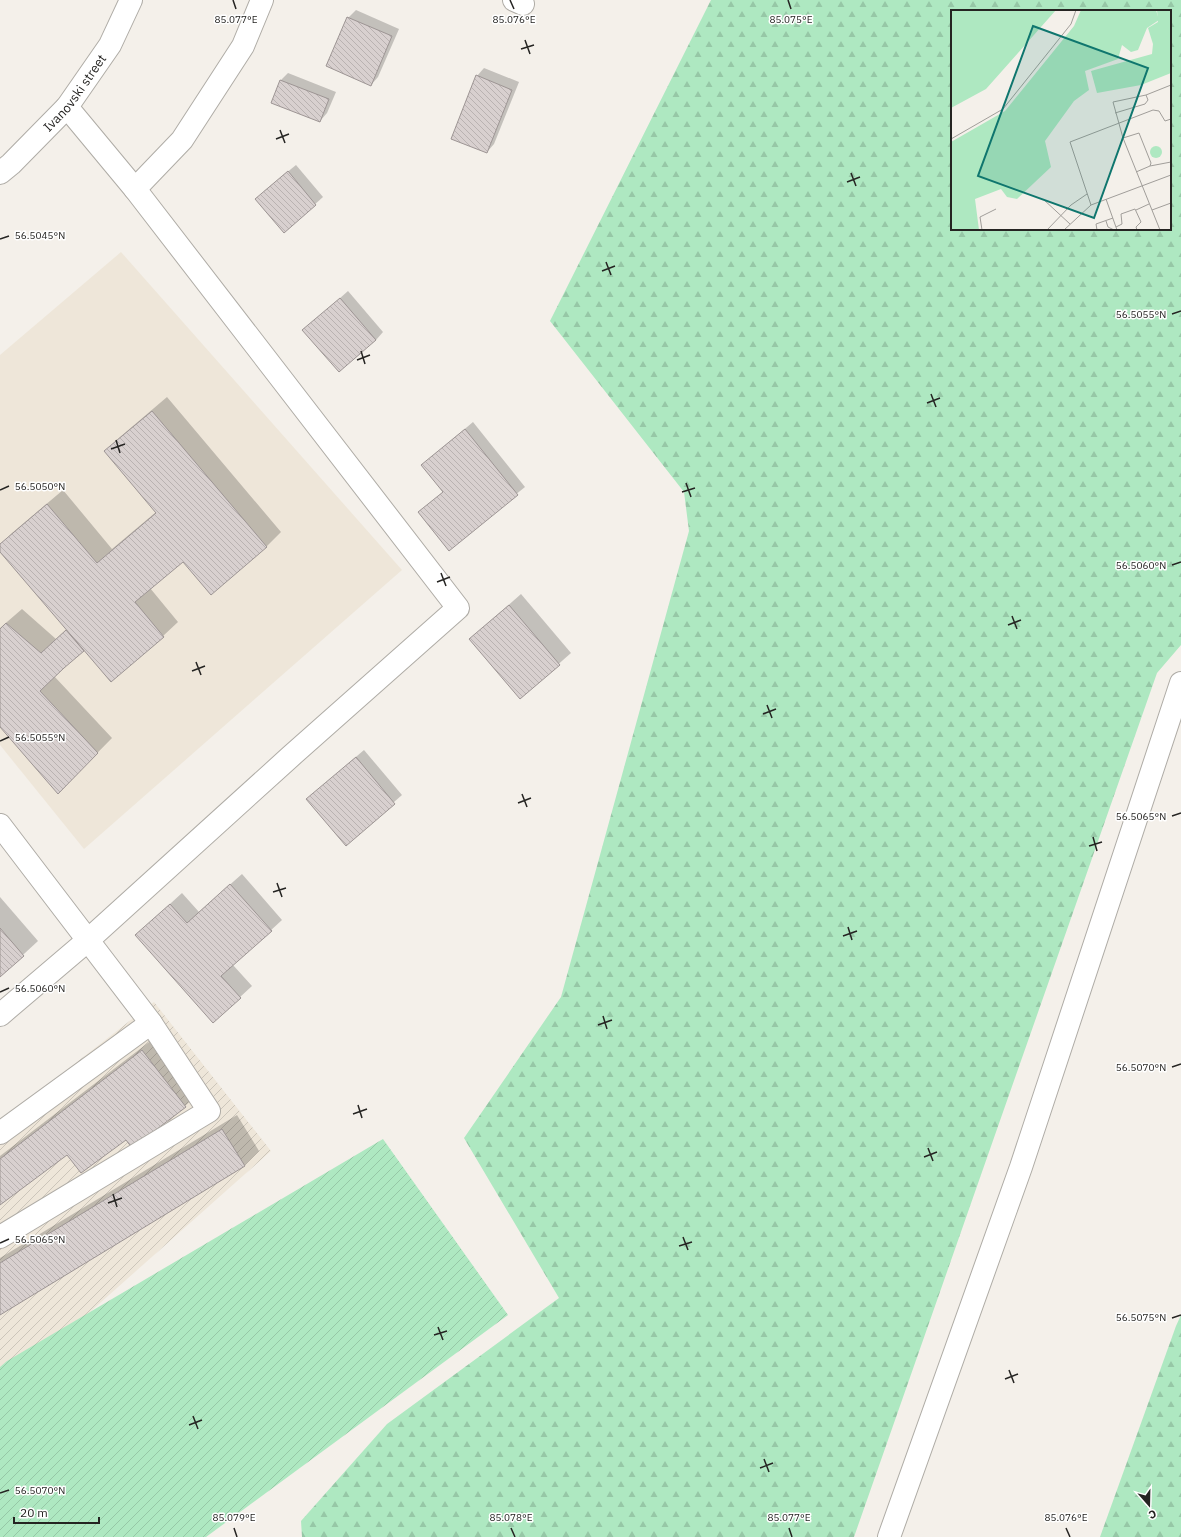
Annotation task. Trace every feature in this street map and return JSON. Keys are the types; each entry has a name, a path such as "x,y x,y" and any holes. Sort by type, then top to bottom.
{"street":[{"name":"Ivanovski street","path":"0,173 11,164 67,107 110,45 131,0"},
{"path":"135,189 182,140 243,46 262,0"},
{"path":"0,1015 87,941 290,757 458,608 135,189 67,107"},
{"path":"889,1537 1021,1167 1181,683"},
{"path":"0,825 151,1023 208,1111 0,1237"},
{"path":"0,1133 151,1023"}],"shaded area":[{"path":"121,252 402,570 84,849 0,745 0,355"},
{"path":"154,1002 271,1151 0,1392 0,1122"}],"green space":[{"path":"711,0 1181,0 1181,645 1157,673 854,1537 302,1537 301,1521 387,1424 559,1298 464,1138 561,997 689,531 684,492 550,321"},
{"path":"383,1139 508,1315 206,1537 0,1537 0,1367 7,1361"},
{"path":"1181,1315 1181,1537 1100,1537 1176,1326"}],"building":[{"path":"347,17 392,36 371,86 326,66"},
{"path":"476,75 512,90 487,153 451,139"},
{"path":"280,80 329,99 320,122 271,103"},
{"path":"288,171 316,205 284,233 255,199"},
{"path":"340,298 376,340 339,372 302,330"},
{"path":"152,411 267,547 211,595 183,562 135,602 164,637 111,682 0,552 0,544 47,504 97,563 156,513 104,451"},
{"path":"465,429 518,495 449,551 418,512 443,492 421,465"},
{"path":"509,605 560,665 520,699 469,639"},
{"path":"6,623 41,653 66,630 84,651 40,691 98,753 58,794 0,727 0,629"},
{"path":"356,757 395,804 346,846 306,799"},
{"path":"230,884 272,931 221,976 241,998 213,1023 135,935 170,904 187,923"},
{"path":"0,928 24,956 0,977"},
{"path":"142,1050 186,1107 132,1148 126,1140 81,1173 67,1155 0,1205 0,1159"},
{"path":"222,1129 245,1166 0,1315 0,1263"}]}
